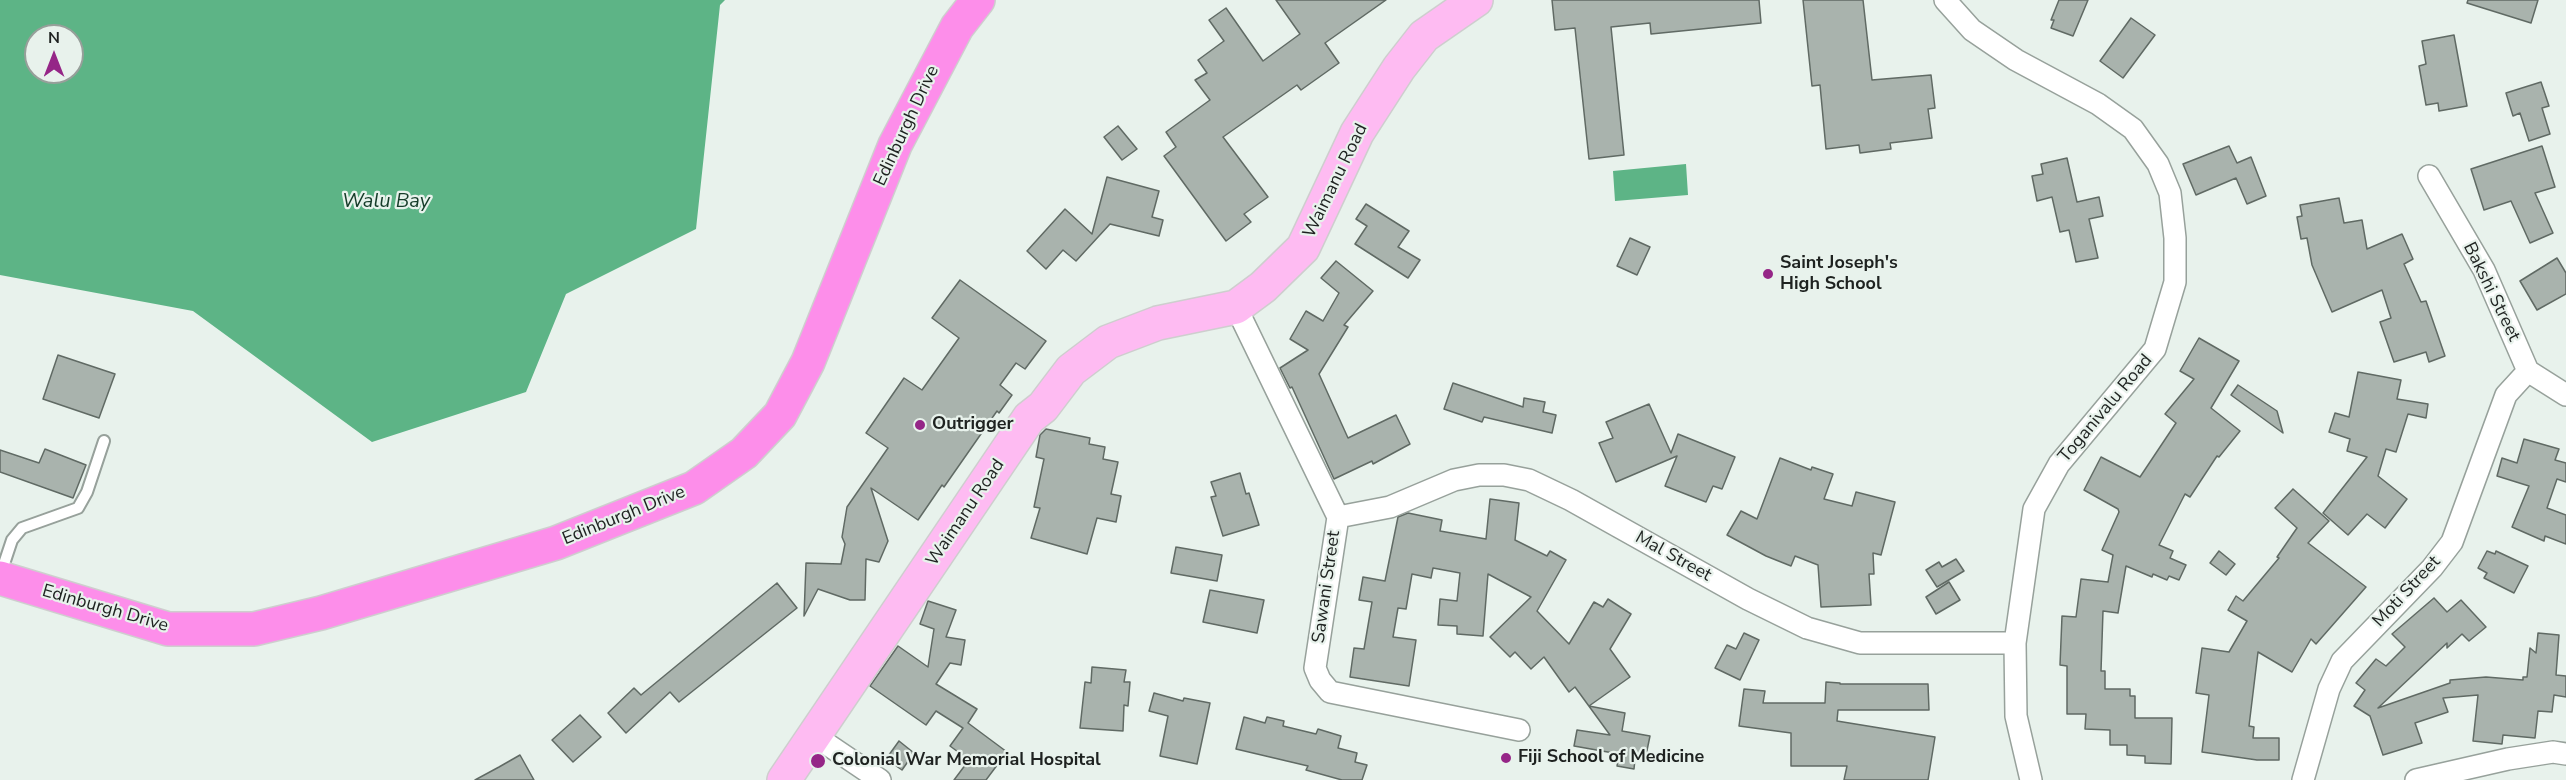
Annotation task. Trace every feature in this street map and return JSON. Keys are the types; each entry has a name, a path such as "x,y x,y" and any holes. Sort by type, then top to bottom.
{"highway":[{"name":"Edinburgh Drive","path":"0,577 168,629 254,629 321,613 556,543 694,488 744,453 780,415 808,362 894,145 957,27 978,0"}],"main road":[{"name":"Waimanu Road","path":"784,780 1029,418 1043,407 1071,370 1108,342 1158,323 1236,307 1263,287 1303,248 1357,132 1399,68 1424,36 1476,0"}],"street":[{"name":"Toganivalu Road","path":"1945,0 1972,30 2016,60 2098,104 2133,129 2158,164 2170,193 2175,238 2175,282 2156,349 2059,465 2034,509 2015,643 2016,716 2031,780"},
{"name":"Bakshi Street","path":"2429,176 2484,270 2528,371"},
{"name":"Sawani Street","path":"1236,307 1338,517 1315,668 1320,680 1330,692 1519,730"},
{"path":"2528,371 2566,395"},
{"name":"Moti Street","path":"2303,780 2329,689 2342,661 2432,568 2452,542 2506,395 2528,371"},
{"name":"Mal Street","path":"1338,517 1390,507 1454,480 1479,475 1504,475 1529,480 1571,500 1748,599 1807,628 1860,643 2015,643"},
{"path":"815,736 880,780"},
{"path":"2416,780 2508,759 2553,752 2566,754"}],"lane":[{"path":"0,577 12,540 22,528 78,507 87,492 104,441"}],"water":[{"name":"Walu Bay","path":"0,0 725,0 720,5 696,229 566,294 526,392 372,442 193,311 0,275"},
{"path":"1686,164 1688,195 1615,201 1613,171"}],"building":[{"path":"1276,0 1386,0 1325,43 1339,63 1301,90 1297,85 1223,137 1268,197 1244,214 1251,222 1226,241 1164,156 1176,147 1166,132 1210,100 1195,80 1207,73 1198,60 1224,41 1209,20 1226,8 1263,61 1300,34"},
{"path":"1552,0 1759,0 1761,23 1651,34 1650,23 1611,27 1624,155 1589,159 1575,28 1555,30"},
{"path":"1803,0 1863,0 1872,80 1931,75 1935,108 1928,109 1932,138 1890,143 1891,149 1860,153 1859,145 1826,149 1820,85 1812,86"},
{"path":"2059,0 2088,0 2073,36 2051,28 2054,20 2051,20"},
{"path":"2468,0 2538,0 2531,23 2467,3"},
{"path":"2131,18 2155,35 2123,78 2100,61"},
{"path":"2454,35 2467,106 2439,111 2438,103 2426,105 2419,66 2426,64 2422,41"},
{"path":"2541,82 2549,106 2542,108 2550,134 2529,141 2520,113 2513,116 2506,93"},
{"path":"1118,126 1137,149 1122,160 1104,137"},
{"path":"2229,146 2237,163 2251,157 2266,196 2247,204 2236,178 2196,195 2183,164"},
{"path":"2542,146 2555,187 2535,193 2553,233 2530,243 2511,201 2484,210 2471,169"},
{"path":"2067,158 2077,202 2099,197 2103,216 2089,219 2098,258 2076,262 2069,230 2060,232 2052,197 2037,201 2032,176 2043,174 2041,164"},
{"path":"1107,177 1159,191 1152,217 1163,220 1159,236 1110,224 1076,261 1063,250 1046,269 1027,251 1065,209 1092,234"},
{"path":"2339,198 2344,223 2362,220 2367,249 2402,234 2413,259 2404,264 2421,302 2426,301 2445,356 2429,362 2426,352 2394,362 2380,322 2391,318 2382,290 2332,312 2312,265 2307,238 2301,239 2297,217 2302,216 2300,205"},
{"path":"1366,204 1409,231 1398,247 1420,260 1408,278 1355,244 1367,226 1356,219"},
{"path":"1630,238 1650,247 1637,275 1617,266"},
{"path":"2557,258 2566,273 2566,294 2537,310 2520,281"},
{"path":"1336,261 1373,291 1344,325 1348,327 1319,374 1348,438 1396,415 1410,444 1373,464 1372,461 1334,479 1292,387 1290,388 1280,368 1308,350 1290,339 1306,311 1323,321 1339,293 1321,278"},
{"path":"960,280 1046,341 1025,369 1016,363 1000,385 1012,395 999,413 997,411 918,520 871,488 888,541 879,562 866,559 865,600 850,600 818,589 804,616 806,563 841,564 845,544 842,537 847,507 888,448 866,433 904,378 922,390 959,338 932,318"},
{"path":"2199,338 2239,361 2211,408 2240,431 2219,457 2217,456 2190,497 2185,494 2159,545 2173,551 2170,558 2186,565 2179,580 2169,576 2167,580 2153,574 2152,577 2126,566 2118,613 2103,611 2101,671 2105,671 2105,689 2130,689 2130,696 2135,696 2135,718 2172,718 2171,764 2145,763 2145,756 2127,755 2127,745 2110,745 2110,730 2085,729 2086,714 2067,714 2067,666 2060,665 2062,616 2076,617 2081,579 2108,582 2113,555 2102,550 2119,512 2118,509 2084,490 2101,457 2140,477 2176,423 2165,414 2194,379 2180,371"},
{"path":"58,355 115,374 99,418 43,399"},
{"path":"2358,372 2401,380 2397,399 2428,404 2426,418 2408,414 2396,452 2386,449 2378,476 2407,499 2385,528 2367,514 2348,535 2323,513 2367,457 2347,451 2350,439 2329,432 2335,413 2349,417"},
{"path":"1453,383 1523,407 1524,398 1545,402 1543,412 1556,415 1552,433 1484,417 1482,422 1444,409"},
{"path":"2238,385 2277,411 2283,433 2231,395"},
{"path":"1649,404 1671,453 1678,434 1735,457 1722,489 1713,486 1706,502 1665,486 1677,456 1616,482 1599,443 1613,438 1606,422"},
{"path":"1046,429 1090,438 1089,444 1105,447 1103,459 1118,462 1111,494 1121,496 1116,522 1097,518 1087,554 1031,538 1040,508 1034,507 1044,459 1036,457 1040,435"},
{"path":"2524,439 2559,449 2555,460 2566,463 2566,482 2557,479 2547,508 2566,515 2566,544 2545,536 2544,541 2512,527 2529,486 2497,476 2502,458 2517,463"},
{"path":"45,449 86,465 73,498 0,472 0,450 39,463"},
{"path":"1780,458 1811,470 1812,467 1833,474 1824,499 1852,506 1856,492 1895,502 1881,555 1873,553 1874,574 1869,574 1871,605 1821,607 1818,565 1795,556 1791,566 1766,556 1727,535 1741,511 1757,519"},
{"path":"1240,473 1259,525 1223,536 1211,497 1216,496 1211,482"},
{"path":"2293,489 2329,521 2308,543 2366,587 2316,644 2311,639 2292,672 2258,652 2249,726 2254,727 2253,738 2279,738 2279,760 2257,760 2202,752 2209,695 2196,693 2202,648 2229,652 2247,621 2228,610 2236,596 2243,601 2279,558 2277,557 2297,528 2275,508"},
{"path":"1490,499 1519,503 1515,540 1547,556 1550,551 1566,560 1537,611 1569,644 1594,602 1603,607 1608,599 1631,614 1610,649 1630,677 1589,706 1625,713 1622,731 1650,736 1645,760 1635,759 1634,769 1617,766 1619,754 1574,746 1577,730 1610,735 1575,687 1569,692 1544,657 1531,669 1515,652 1510,657 1490,637 1531,597 1488,574 1483,636 1457,634 1457,626 1438,625 1440,599 1457,601 1460,573 1433,568 1431,578 1412,574 1406,609 1398,608 1393,637 1416,640 1409,686 1350,677 1354,648 1364,649 1372,602 1359,600 1363,577 1385,581 1398,517 1408,513 1442,520 1440,531 1486,539"},
{"path":"1176,547 1222,555 1217,581 1171,573"},
{"path":"2219,551 2235,564 2226,575 2210,563"},
{"path":"2487,551 2495,554 2496,551 2528,566 2514,593 2484,578 2487,573 2478,568"},
{"path":"1956,559 1964,571 1937,587 1926,570 1939,562 1942,567"},
{"path":"1949,582 1960,600 1936,614 1926,597"},
{"path":"777,583 797,608 679,702 670,692 626,733 608,713 634,688 641,695"},
{"path":"1210,590 1264,600 1257,633 1203,622"},
{"path":"2434,598 2447,612 2461,600 2486,627 2469,641 2462,634 2447,648 2447,643 2378,708 2450,683 2450,680 2486,677 2523,680 2523,677 2527,677 2530,648 2536,653 2538,633 2559,635 2556,675 2566,676 2566,697 2554,695 2552,712 2538,711 2535,738 2503,735 2502,744 2473,741 2478,695 2443,698 2448,712 2415,723 2422,743 2383,755 2370,716 2354,706 2365,690 2356,683 2376,659 2386,666 2405,647 2392,634"},
{"path":"928,601 956,610 946,637 965,640 961,665 950,663 936,684 977,709 968,723 1007,752 986,780 954,780 969,760 950,746 963,728 936,711 926,725 870,686 898,646 928,667 934,629 920,624"},
{"path":"1744,633 1759,640 1740,680 1715,668 1727,645 1736,649"},
{"path":"1092,667 1126,670 1124,682 1130,682 1128,706 1124,705 1123,731 1080,728 1085,682 1091,683"},
{"path":"1826,682 1928,684 1929,710 1838,710 1837,721 1935,737 1928,780 1844,780 1847,766 1791,766 1791,733 1739,726 1744,689 1765,691 1763,703 1825,703"},
{"path":"1154,693 1183,701 1184,698 1210,703 1197,764 1160,756 1168,716 1149,711"},
{"path":"580,715 601,737 573,762 552,740"},
{"path":"1244,717 1265,723 1267,717 1284,721 1283,726 1316,734 1318,729 1341,736 1338,748 1357,753 1355,762 1367,765 1362,780 1342,780 1306,770 1308,766 1236,749"},
{"path":"899,741 914,753 902,770 886,759"},
{"path":"520,755 534,780 475,780 499,767"}],"place":[{"name":"Saint Joseph's High School","path":"1768,274"},
{"name":"Outrigger","path":"920,425"},
{"name":"Fiji School of Medicine","path":"1506,758"},
{"name":"Colonial War Memorial Hospital","path":"818,761"}]}
